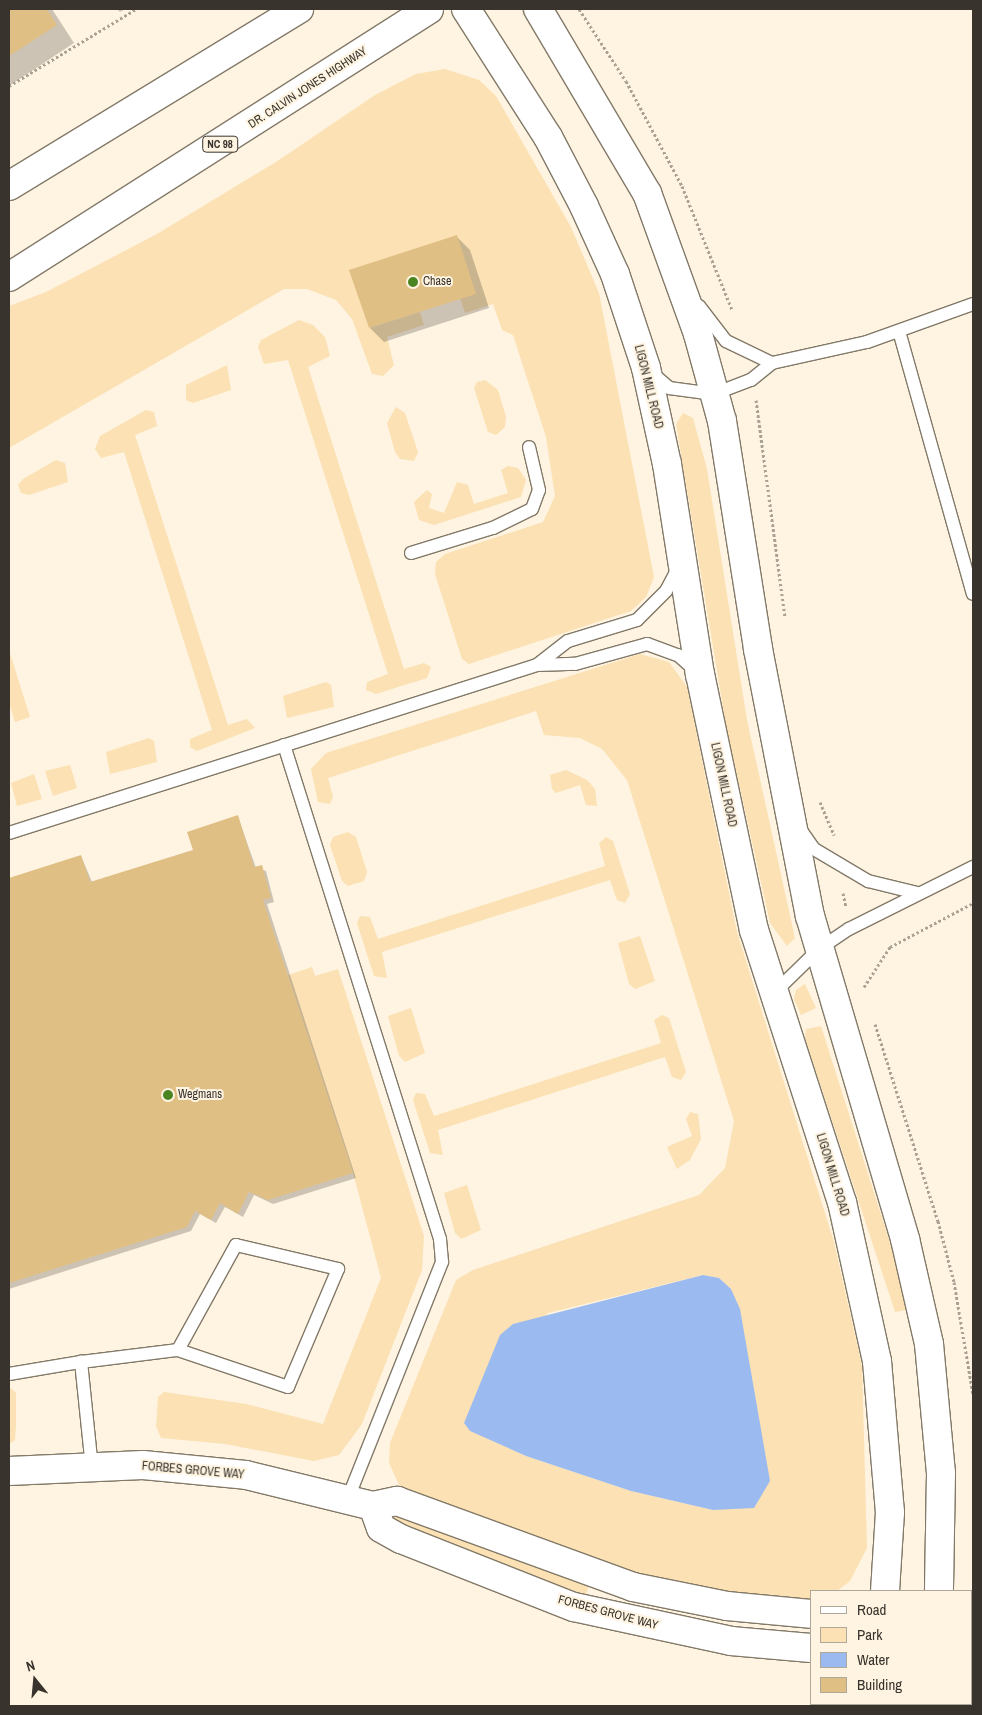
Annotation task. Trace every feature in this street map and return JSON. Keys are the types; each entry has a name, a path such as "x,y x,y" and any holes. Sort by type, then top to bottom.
{"main road":[{"path":"9,186 299,9"},
{"name":"DR. CALVIN JONES HIGHWAY","path":"9,277 429,9"},
{"name":"LIGON MILL ROAD","path":"466,9 548,137 584,206 615,274 646,368 682,561 700,674 754,930 842,1202 877,1361 890,1512 885,1590"},
{"path":"538,9 642,185 673,262 714,394 734,488 787,812 819,949 905,1239 928,1344 941,1473 938,1590"},
{"name":"FORBES GROVE WAY","path":"9,1471 143,1465 246,1475 348,1498 373,1506 397,1501 633,1587 726,1606 810,1614"},
{"name":"FORBES GROVE WAY","path":"373,1506 381,1528 400,1539 574,1607 731,1641 810,1648"}],"lane":[{"path":"9,171 56,158"},
{"path":"673,262 726,341 772,363"},
{"path":"646,368 669,388 714,394 751,380 772,363 899,331 973,304"},
{"path":"899,331 973,594"},
{"path":"411,553 493,528 532,509 539,490 529,447"},
{"path":"537,665 568,641 637,620 666,591 682,561"},
{"path":"9,833 537,665 575,664 647,644 678,655 700,674"},
{"path":"284,745 440,1239 442,1262 348,1498"},
{"path":"787,812 814,850 868,881 917,893"},
{"path":"774,993 819,949 849,929 917,893 973,867"},
{"path":"9,1374 81,1362 178,1350 288,1387 338,1269 236,1245 178,1350"},
{"path":"81,1362 92,1468"}],"path":[{"path":"9,86 136,9"},
{"path":"756,400 780,556 786,621"},
{"path":"818,798 833,832 849,929"},
{"path":"864,986 890,947 973,903"},
{"path":"861,978 866,994"},
{"path":"873,1018 938,1221 954,1282 973,1394"}],"green space":[{"path":"445,69 479,80 496,96 571,227 599,293 654,577 646,597 631,611 469,664 462,659 435,574 436,562 445,554 543,522 555,496 546,437 513,335 502,330 493,304 465,313 460,298 350,270 369,328 420,312 424,325 387,337 394,365 383,376 372,374 352,319 336,300 307,289 284,289 9,448 9,306 46,292 157,234 276,162 375,95 416,74"},
{"path":"299,320 313,325 325,337 330,356 308,367 404,669 424,663 431,667 427,678 376,694 366,690 367,682 388,674 288,360 264,364 258,347 261,340"},
{"path":"227,365 231,390 193,403 186,400 186,385"},
{"path":"485,380 498,390 506,417 505,427 496,435 488,432 474,388 477,382"},
{"path":"396,407 405,413 418,452 414,461 400,459 395,452 387,423"},
{"path":"146,410 154,412 157,426 135,435 228,725 247,719 255,728 197,751 190,747 190,739 212,730 124,452 101,458 95,449 100,436"},
{"path":"683,413 693,418 707,469 747,720 795,938 787,946 770,923 726,725 676,424"},
{"path":"56,460 65,463 68,482 29,495 21,493 18,485 23,479"},
{"path":"508,466 518,468 526,480 521,497 434,525 419,520 414,502 427,490 432,494 429,508 444,513 457,482 468,485 474,504 508,493 501,470"},
{"path":"9,650 30,717 15,722 9,703"},
{"path":"640,654 669,662 687,687 737,932 834,1242 862,1366 867,1548 850,1581 838,1590 810,1590 810,1601 749,1597 642,1579 401,1489 389,1463 390,1443 456,1280 473,1270 699,1195 725,1168 734,1121 627,780 602,749 580,738 544,735 536,711 328,778 333,797 330,804 318,802 311,769 326,753","holes":["703,1275 719,1278 731,1289 713,1510 631,1491 526,1456 471,1431 464,1423 548,1313"]},
{"path":"326,682 331,685 334,707 287,718 283,696"},
{"path":"149,738 154,741 157,762 110,774 106,752"},
{"path":"70,765 77,788 53,796 45,771"},
{"path":"566,770 587,780 595,789 597,806 586,805 580,785 556,793 552,789 550,775"},
{"path":"34,774 42,799 17,806 11,783"},
{"path":"348,832 356,837 367,872 364,881 348,886 342,881 330,845 333,837"},
{"path":"606,837 613,841 630,894 625,903 617,900 610,880 382,952 387,978 374,976 357,923 360,916 370,917 378,939 605,866 599,843"},
{"path":"640,936 655,981 635,989 629,984 618,943"},
{"path":"312,967 315,976 338,969 424,1236 422,1270 362,1424 339,1455 314,1461 225,1444 161,1438 156,1426 158,1397 164,1392 246,1404 323,1424 381,1278 353,1173 288,975"},
{"path":"805,984 816,1008 801,1015 794,999 796,990"},
{"path":"411,1008 425,1053 405,1062 399,1056 388,1016"},
{"path":"662,1015 669,1018 686,1072 681,1080 672,1077 665,1057 438,1130 443,1155 430,1153 413,1100 416,1093 425,1094 434,1116 661,1043 654,1020"},
{"path":"821,1026 891,1246 906,1310 895,1312 805,1038 806,1029"},
{"path":"690,1112 698,1114 701,1139 690,1160 677,1169 667,1147 692,1136 686,1119"},
{"path":"467,1185 481,1230 461,1239 455,1233 444,1193"},
{"path":"9,1387 16,1393 16,1426 15,1440 9,1444"},
{"path":"391,1509 589,1585 586,1595 407,1531 389,1518"}],"water":[{"path":"703,1275 719,1278 731,1289 740,1309 770,1481 754,1508 713,1510 631,1491 526,1456 470,1431 464,1423 500,1335 513,1324"}],"building":[{"path":"9,9 47,9 57,25 9,56"},
{"name":"Chase","path":"457,235 476,294 369,328 349,270"},
{"name":"Wegmans","path":"238,815 254,867 262,865 271,898 263,900 353,1173 268,1200 249,1192 238,1214 220,1203 211,1220 195,1211 187,1227 9,1283 9,878 81,855 90,882 193,850 187,832"}],"place":[{"name":"Chase","path":"413,282"},
{"name":"Wegmans","path":"168,1095"}]}
